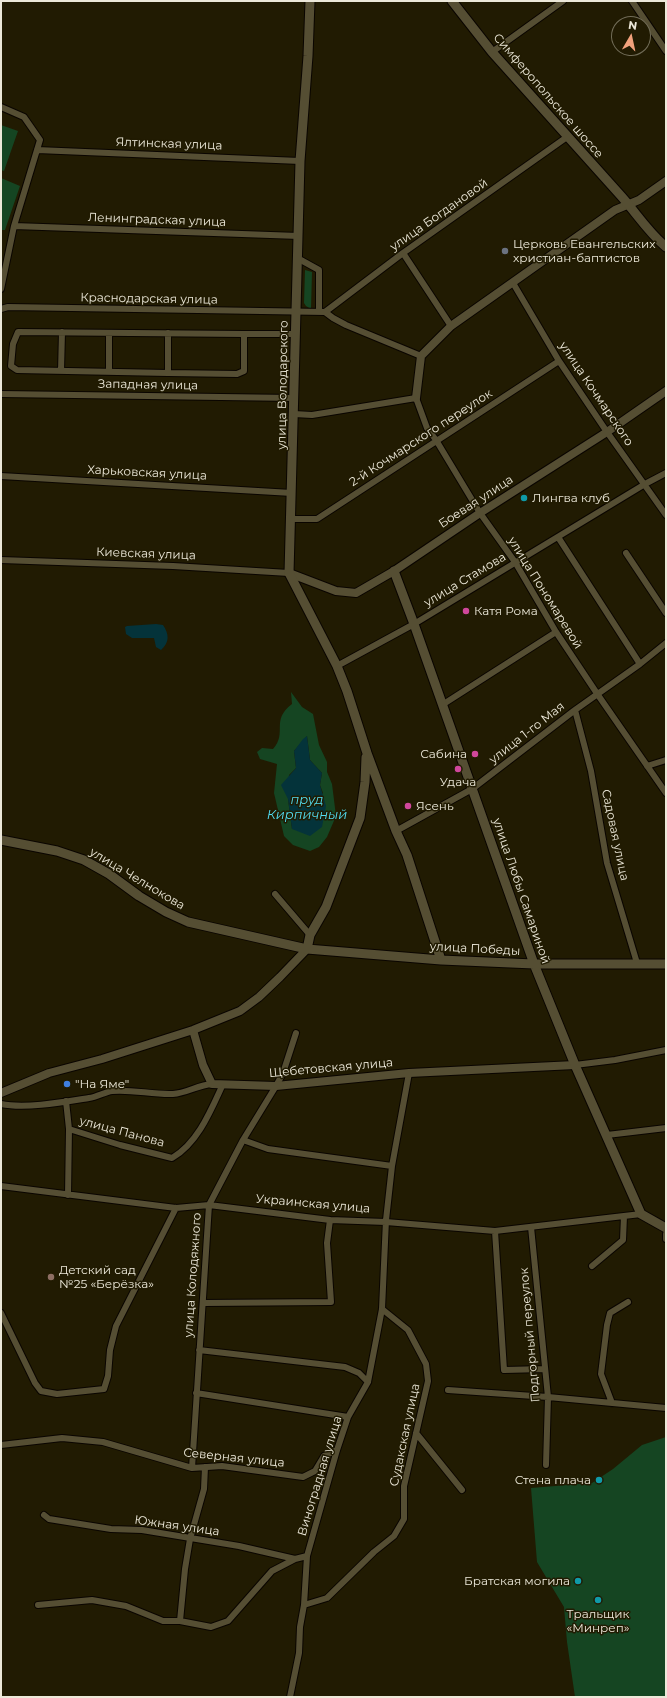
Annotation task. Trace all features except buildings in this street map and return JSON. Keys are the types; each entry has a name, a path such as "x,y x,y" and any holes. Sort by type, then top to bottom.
{"main road":[{"name":"улица Володарского","path":"310,1 308,56 300,161 299,259 296,312 290,573 337,666 347,690 367,754 396,832 407,855 441,960"},
{"name":"Симферопольское шоссе","path":"452,1 492,52 628,204 649,232 666,247"},
{"name":"улица Любы Самариной","path":"394,571 534,964 641,1214"},
{"name":"улица Володарского","path":"307,949 310,935 326,907 360,818 367,754"},
{"name":"улица Челнокова","path":"1,840 57,851 84,860 109,874 139,896 166,912 188,922 307,949"},
{"name":"улица Победы","path":"307,949 441,960 534,964 666,964"},
{"path":"641,1214 666,1228"}],"street":[{"path":"492,52 562,1"},
{"path":"632,1 666,51"},
{"path":"1,106 24,117 40,140 14,226 1,289"},
{"name":"улица Богдановой","path":"322,312 567,137"},
{"name":"Ялтинская улица","path":"37,150 300,161"},
{"path":"294,414 312,415 416,398 421,356 451,326 615,210 639,200 666,181"},
{"name":"Ленинградская улица","path":"14,226 299,236"},
{"path":"403,253 451,326"},
{"path":"299,259 319,270 322,312 346,325 421,356"},
{"name":"улица Кочмарского","path":"513,283 559,361 666,515"},
{"name":"Краснодарская улица","path":"1,309 8,307 322,312"},
{"path":"244,334 244,371 237,374 17,370 10,366 13,344 18,332 296,334"},
{"path":"61,371 62,332"},
{"path":"109,333 109,372"},
{"path":"168,333 168,373"},
{"name":"2-й Кочмарского переулок","path":"291,519 317,519 559,361"},
{"name":"Боевая улица","path":"290,573 336,591 356,593 394,571 480,513 607,432 666,391"},
{"name":"Западная улица","path":"1,394 294,398"},
{"name":"улица Пономаревой","path":"416,398 427,428 436,440 480,513 515,562 556,632 666,793"},
{"name":"улица Стамова","path":"337,666 414,624 645,484 666,473"},
{"name":"Харьковская улица","path":"1,476 292,493"},
{"path":"558,537 640,664"},
{"path":"626,553 666,614"},
{"name":"Киевская улица","path":"1,560 173,566 290,573"},
{"path":"442,705 556,632"},
{"path":"664,645 666,652"},
{"name":"улица 1-го Мая","path":"396,832 472,789 575,710 598,695 664,645"},
{"name":"Садовая улица","path":"575,710 591,771 607,863 637,963"},
{"path":"647,766 666,760"},
{"path":"275,894 310,935"},
{"path":"1,1093 49,1073 102,1059 193,1030 240,1011 280,977 307,949"},
{"path":"193,1030 203,1065 212,1084"},
{"name":"улица Колодяжного","path":"192,1468 208,1205 243,1140 283,1073 296,1033"},
{"name":"Щебетовская улица","path":"1,1104 14,1106 66,1101 90,1098 111,1091 174,1094 201,1085 212,1084 276,1086 409,1073 576,1065 615,1060 666,1050"},
{"name":"Виноградная улица","path":"290,1697 300,1653 300,1627 304,1605 307,1556 337,1450 348,1417 368,1382 382,1309 386,1222 392,1166 409,1073"},
{"name":"улица Панова","path":"66,1101 69,1129 120,1145 172,1158 183,1152 207,1119 223,1084"},
{"path":"607,1135 666,1128"},
{"path":"68,1195 69,1129"},
{"path":"243,1140 268,1149 392,1166"},
{"name":"Украинская улица","path":"1,1186 176,1208 208,1205 330,1220 386,1222 495,1231 641,1214"},
{"path":"1,1313 35,1383 41,1391 57,1394 104,1389 108,1376 110,1350 116,1326 176,1208"},
{"path":"592,1266 623,1240 624,1216"},
{"path":"203,1303 331,1302 327,1243 330,1220"},
{"name":"Подгорный переулок","path":"531,1227 548,1397 546,1465"},
{"path":"495,1231 504,1370 545,1369"},
{"path":"666,1234 666,1239"},
{"path":"612,1403 601,1374 607,1325 610,1312 628,1302"},
{"name":"Судакская улица","path":"304,1605 327,1598 374,1552 394,1536 404,1519 404,1486 428,1381 426,1364 408,1330 382,1309"},
{"path":"199,1350 345,1367 359,1373 368,1382"},
{"path":"448,1390 548,1397 666,1408"},
{"path":"196,1393 348,1417"},
{"path":"416,1433 462,1490"},
{"name":"Северная улица","path":"1,1444 62,1438 103,1442 192,1468 222,1466 303,1477 314,1471 324,1456 337,1450"},
{"path":"180,1621 185,1569 190,1539 204,1489 205,1467"},
{"name":"Южная улица","path":"44,1515 49,1519 111,1529 142,1530 239,1546 295,1559 307,1556"},
{"path":"38,1605 92,1600 126,1606 163,1621 180,1621 210,1627 228,1621 272,1571 295,1559"}],"green space":[{"path":"1,125 18,131 4,171 1,170"},
{"path":"1,178 20,186 5,230 1,230"},
{"path":"305,270 312,272 311,309 304,303"},
{"path":"291,692 302,707 313,714 319,745 327,762 327,772 332,784 336,816 327,837 319,847 310,851 293,845 284,836 274,793 277,764 260,759 257,752 262,748 273,749 279,737 280,721 282,716 285,710 292,704","holes":["307,736 310,760 322,773 320,785 323,793 292,829 288,799 289,775 296,768 294,751"]},
{"path":"666,1437 666,1697 575,1697 567,1642 564,1607 537,1562 531,1488 592,1483 613,1469 642,1445"}],"water":[{"path":"163,625 168,638 166,644 161,650 156,647 154,638 132,638 126,634 125,627 127,626"},
{"name":"пруд Кирпичный","path":"307,736 310,760 322,773 320,785 326,806 322,827 310,836 292,829 288,799 281,785 296,768 294,751"}],"place":[{"name":"Церковь Евангельских христиан-баптистов","path":"505,251"},
{"name":"Лингва клуб","path":"524,498"},
{"name":"Катя Рома","path":"466,611"},
{"name":"Сабина","path":"475,754"},
{"name":"Удача","path":"458,769"},
{"name":"Ясень","path":"408,806"},
{"name":"\"На Яме\"","path":"67,1084"},
{"name":"Детский сад №25 «Берёзка»","path":"51,1277"},
{"name":"Стена плача","path":"599,1480"},
{"name":"Братская могила","path":"578,1581"},
{"name":"Тральщик «Минреп»","path":"598,1600"}]}
